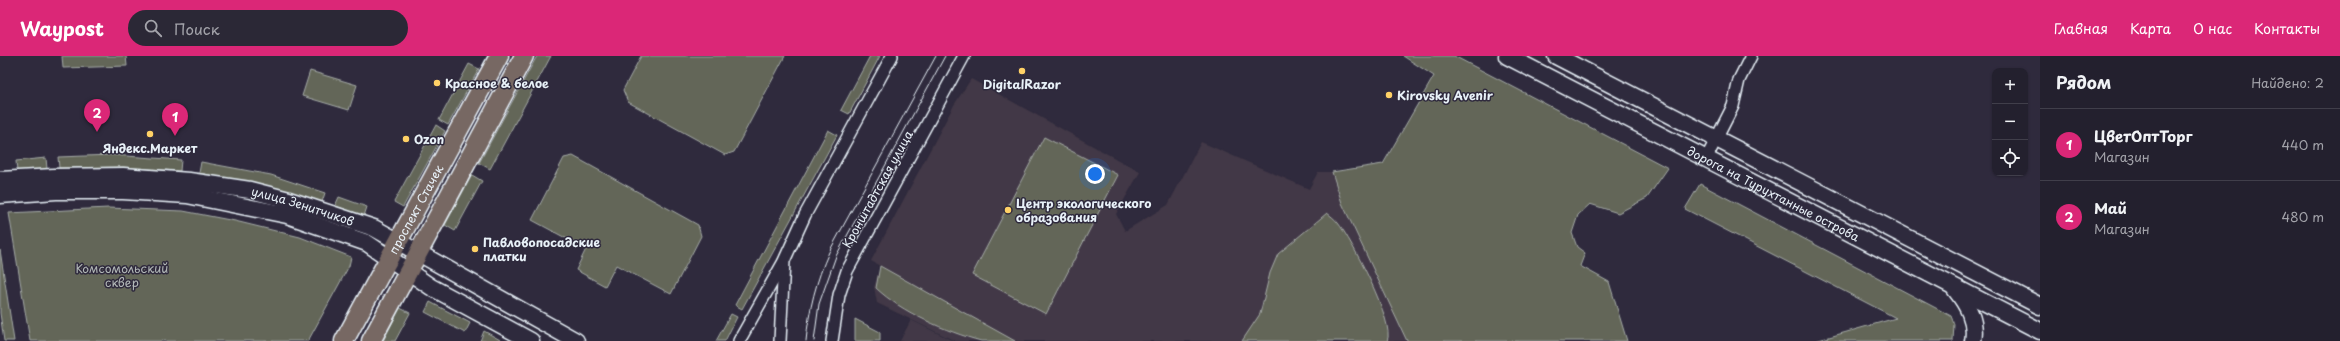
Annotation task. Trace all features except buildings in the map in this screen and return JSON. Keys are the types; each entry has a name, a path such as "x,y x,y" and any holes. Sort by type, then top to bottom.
{"main road":[{"name":"проспект Стачек","path":"344,341 499,56"},
{"name":"проспект Стачек","path":"371,341 524,56"},
{"name":"дорога на Турухтанные острова","path":"1507,56 2040,331"},
{"name":"дорога на Турухтанные острова","path":"1556,56 2040,306"},
{"name":"улица Зенитчиков","path":"0,180 54,177 123,176 189,181 250,190 289,200 374,228 394,249 409,270 431,287 531,341"},
{"name":"улица Зенитчиков","path":"0,195 56,191 123,191 187,195 287,215 367,243 417,254 576,341"},
{"path":"1952,285 1966,303 1972,318 1973,341"}],"street":[{"path":"739,341 784,261 805,216 892,56"},
{"name":"Кронштадтская улица","path":"832,341 839,295 847,271 964,56"},
{"path":"1706,159 1733,106 1739,80 1751,56"},
{"path":"780,341 784,261"}],"shaded area":[{"name":"Центр экологического образования","path":"971,79 1140,172 1116,214 1125,231 1168,205 1201,142 1309,189 1318,172 1332,172 1342,203 1407,341 955,341 877,303 874,287 880,266 871,261 954,105"},
{"path":"911,320 953,341 900,341"}],"green space":[{"path":"62,56 126,56 127,66 63,68"},
{"path":"537,56 551,56 490,169 479,163"},
{"path":"641,56 785,56 734,152 725,155 628,102 623,90"},
{"path":"870,56 880,56 849,114 841,110"},
{"path":"1403,56 1454,56 1668,168 1647,198 1618,213 1590,204 1578,215 1572,233 1577,247 1585,253 1580,266 1609,282 1627,341 1407,341 1342,203 1332,172 1383,164 1434,76"},
{"path":"469,64 479,69 448,125 439,120"},
{"path":"310,71 357,85 349,110 302,96"},
{"path":"436,125 445,131 403,207 394,202"},
{"path":"828,130 837,135 742,309 735,305"},
{"path":"1044,137 1118,175 1046,314 972,275"},
{"path":"112,155 181,160 180,171 123,167 59,168 58,157"},
{"path":"573,156 698,225 701,236 671,294 616,265 605,286 576,270 586,249 532,220 564,158"},
{"path":"46,158 47,169 17,172 16,161"},
{"path":"201,162 271,175 325,193 322,202 251,183 199,173"},
{"path":"472,175 482,181 455,231 445,225"},
{"path":"1700,184 1951,316 1954,324 1953,341 1815,341 1896,318 1685,209"},
{"path":"339,197 367,207 364,216 335,206"},
{"name":"Комсомольский сквер","path":"108,208 183,211 235,221 300,237 351,257 349,266 308,341 30,341 9,213"},
{"path":"1327,213 1337,222 1344,232 1371,282 1385,318 1388,332 1387,341 1242,341 1260,314 1270,273 1278,254"},
{"path":"0,250 14,341 4,341 0,313"},
{"path":"880,266 1015,341 981,341 939,327 911,313 886,297 876,288"},
{"path":"430,302 470,323 465,333 425,312"},
{"path":"400,308 410,313 395,341 383,341"},
{"path":"731,314 737,317 725,341 716,341"},
{"path":"855,319 880,332 880,341 855,341"},
{"path":"484,331 502,341 480,341"}],"tram line":[{"path":"806,341 814,295 820,274 829,252 936,56"},
{"path":"814,341 819,304 836,256 945,56"}],"place":[{"name":"DigitalRazor","path":"1022,71"},
{"name":"Красное & белое","path":"437,83"},
{"name":"Kirovsky Avenir","path":"1389,95"},
{"name":"Май","path":"97,132"},
{"name":"Яндекс.Маркет","path":"150,134"},
{"name":"ЦветОптТорг","path":"175,136"},
{"name":"Ozon","path":"406,139"},
{"name":"Центр экологического образования","path":"1008,210"},
{"name":"Павловопосадские платки","path":"475,249"}]}
